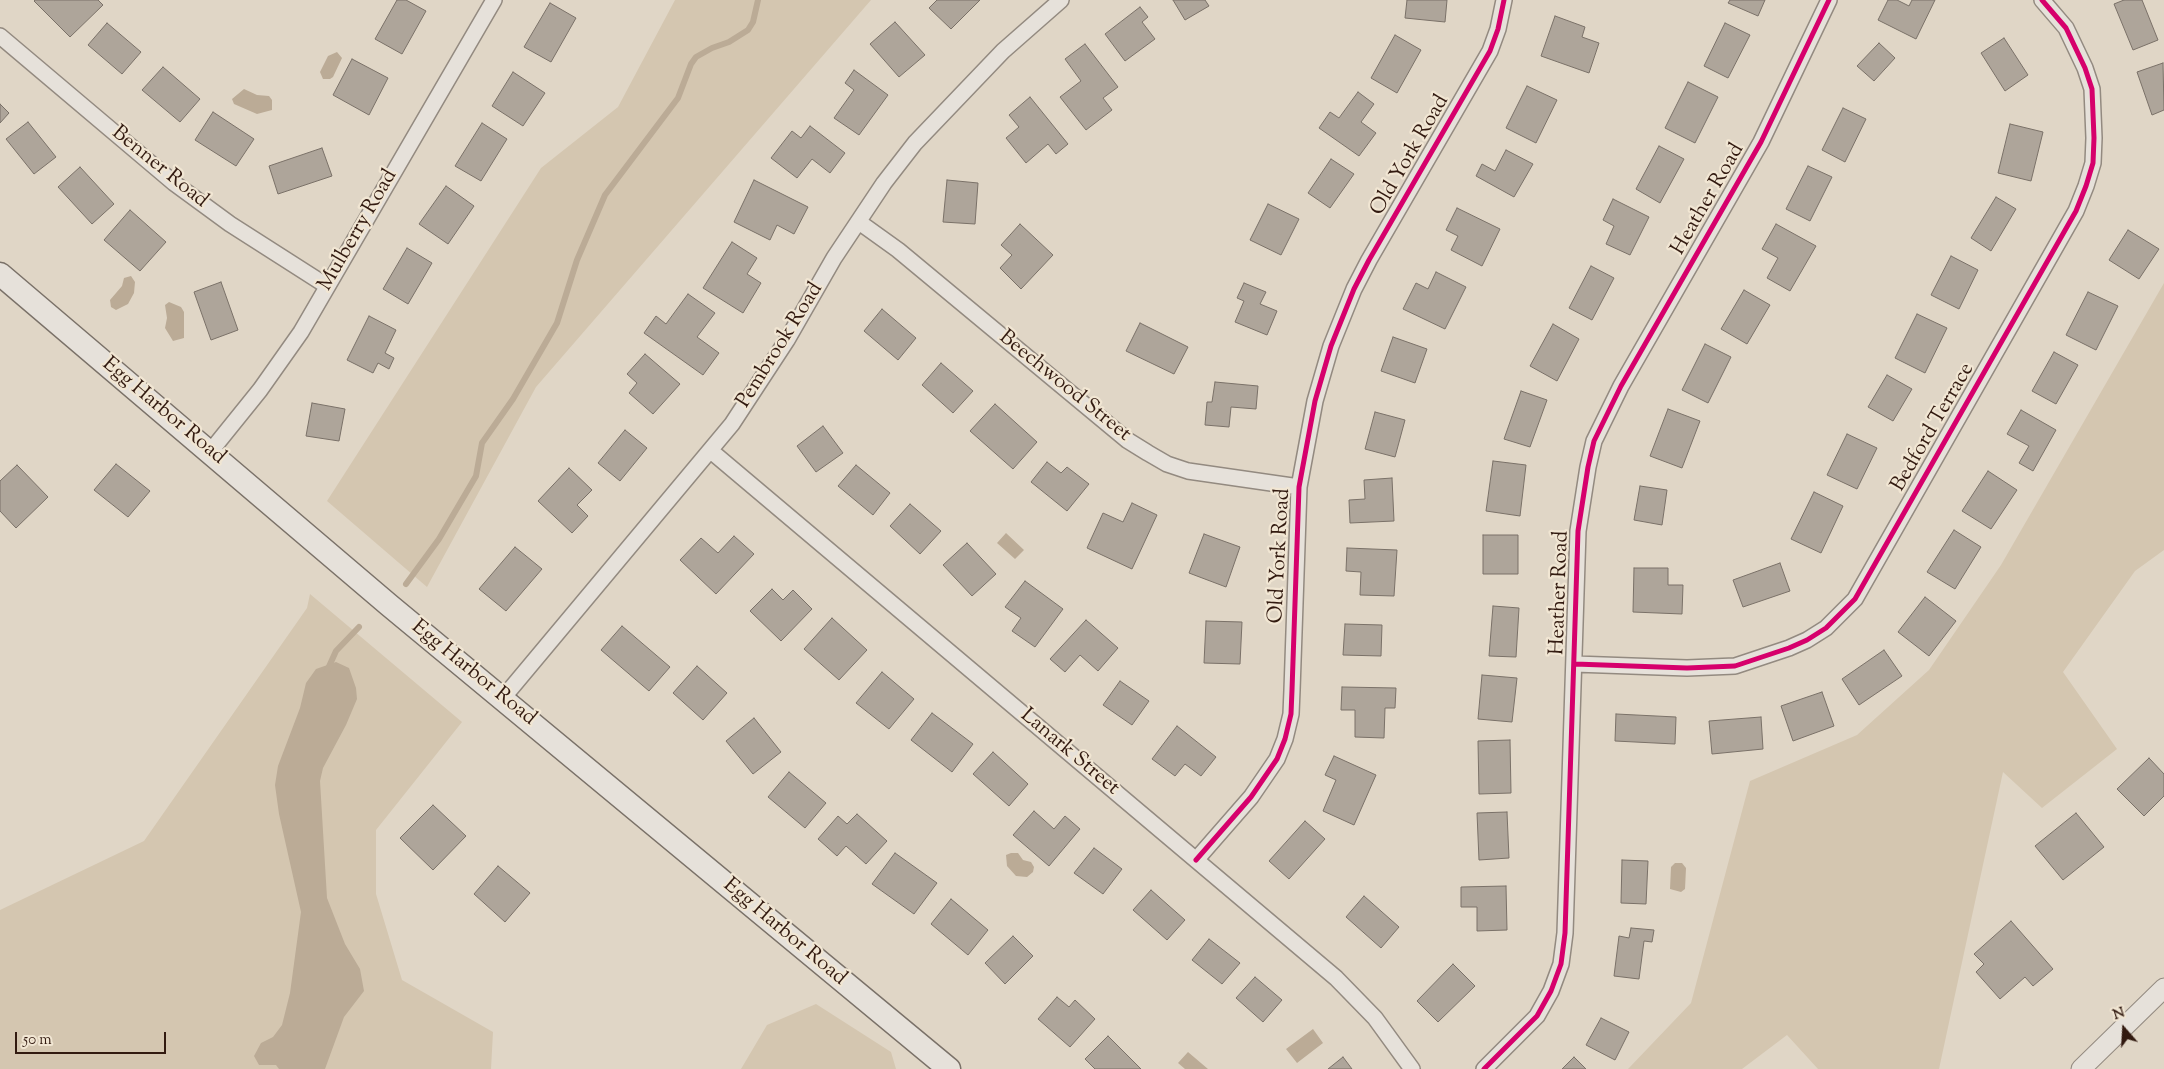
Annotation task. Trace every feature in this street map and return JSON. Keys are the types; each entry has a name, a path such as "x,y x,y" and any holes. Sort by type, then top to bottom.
{"main road":[{"name":"Egg Harbor Road","path":"0,274 389,605 949,1069"}],"street":[{"name":"Mulberry Road","path":"210,452 301,332 494,0"},
{"name":"Pembrook Road","path":"503,698 711,451 787,340 834,258 884,183 943,112 1003,51 1061,0"},
{"name":"Old York Road","path":"1196,860 1251,797 1277,759 1285,739 1292,690 1299,487 1315,401 1331,346 1354,289 1490,50 1498,29 1504,0"},
{"name":"Heather Road","path":"1484,1069 1537,1016 1551,991 1561,964 1565,933 1578,531 1594,441 1621,386 1760,142 1829,0"},
{"name":"Bedford Terrace","path":"1575,664 1687,668 1735,666 1780,652 1807,640 1826,628 1855,599 2076,211 2086,186 2093,163 2095,114 2092,89 2086,68 2066,28 2042,0"},
{"name":"Benner Road","path":"0,36 174,183 236,228 327,286"},
{"name":"Beechwood Street","path":"859,222 898,250 1127,440 1148,453 1167,464 1201,474 1299,487"},
{"name":"Lanark Street","path":"711,451 1336,978 1375,1018 1412,1069"},
{"path":"2081,1069 2164,988"}],"shaded area":[{"path":"675,0 871,0 536,387 427,587 327,501 541,168 618,107"},
{"path":"337,52 342,58 333,77 323,79 320,72 328,56"},
{"path":"244,89 257,95 269,96 272,100 272,110 257,114 234,104 232,99"},
{"path":"131,276 135,282 134,293 128,304 116,310 111,307 110,300 122,286 124,278"},
{"path":"2164,283 2164,550 2135,571 2063,672 2117,749 2042,808 2003,772 1939,1069 1818,1069 1787,1035 1742,1069 1628,1069 1691,1003 1750,781 1857,735 1929,670 2001,565"},
{"path":"169,302 181,307 184,312 184,338 173,341 165,328 167,318 165,305"},
{"path":"1006,533 1024,550 1015,559 997,543"},
{"path":"310,594 462,722 376,830 376,894 402,980 493,1032 491,1069 0,1069 0,910 144,841 307,608"},
{"path":"336,662 349,668 356,688 357,699 346,725 323,768 320,781 327,898 345,944 360,969 364,991 344,1017 325,1069 279,1069 276,1065 259,1065 254,1056 261,1043 273,1037 282,1025 290,993 301,912 279,814 275,785 278,766 300,708 306,683 316,669"},
{"path":"1018,853 1023,860 1031,862 1034,867 1033,872 1027,877 1016,876 1007,866 1006,855"},
{"path":"1675,863 1682,863 1686,868 1685,889 1681,892 1670,889 1671,867"},
{"path":"816,1004 891,1052 896,1069 741,1069 767,1025"},
{"path":"1313,1029 1323,1043 1297,1063 1286,1049"},
{"path":"1188,1052 1208,1069 1185,1069 1178,1063"}],"building":[{"path":"35,0 98,0 103,5 70,37"},
{"path":"397,0 406,0 426,11 402,54 375,39"},
{"path":"937,0 980,0 951,29 929,8"},
{"path":"1173,0 1205,0 1209,6 1185,20"},
{"path":"1407,0 1447,0 1445,22 1405,18"},
{"path":"1730,0 1765,0 1758,16 1728,3"},
{"path":"1888,0 1897,0 1909,6 1912,0 1935,0 1916,39 1878,20"},
{"path":"2124,0 2142,0 2158,40 2133,50 2114,4"},
{"path":"550,3 576,18 551,62 524,47"},
{"path":"1140,7 1148,17 1142,22 1155,39 1125,61 1105,34"},
{"path":"1555,16 1585,27 1582,37 1599,43 1589,73 1541,56"},
{"path":"895,22 925,55 899,77 870,44"},
{"path":"107,23 141,52 122,74 88,45"},
{"path":"1725,23 1750,35 1728,78 1704,66"},
{"path":"1395,35 1421,50 1397,93 1371,78"},
{"path":"2004,38 2028,75 2005,91 1981,53"},
{"path":"1879,43 1895,58 1874,81 1857,66"},
{"path":"1085,44 1118,87 1103,98 1112,110 1086,130 1060,97 1081,81 1065,59"},
{"path":"352,59 388,78 369,115 333,95"},
{"path":"2163,63 2164,110 2152,115 2137,72"},
{"path":"163,67 200,99 180,122 142,90"},
{"path":"854,70 888,95 859,135 834,118 854,90 845,83"},
{"path":"513,72 545,93 523,126 492,106"},
{"path":"1688,82 1718,97 1695,143 1665,128"},
{"path":"1527,86 1557,100 1536,143 1506,128"},
{"path":"1358,92 1374,104 1361,122 1376,133 1359,156 1319,128 1330,112 1339,118"},
{"path":"1030,97 1068,144 1056,154 1048,144 1026,163 1006,138 1019,127 1009,115"},
{"path":"0,104 9,113 0,123"},
{"path":"1843,108 1866,119 1845,162 1822,150"},
{"path":"213,112 254,139 236,166 195,140"},
{"path":"28,122 56,157 34,174 6,139"},
{"path":"482,123 507,139 481,181 455,166"},
{"path":"2010,124 2043,132 2031,181 1998,173"},
{"path":"810,126 845,153 830,173 812,159 797,178 771,158 792,131 801,138"},
{"path":"1659,146 1684,159 1660,203 1636,189"},
{"path":"322,148 332,176 278,194 269,166"},
{"path":"1506,150 1533,164 1514,197 1476,176 1482,164 1495,171"},
{"path":"1331,159 1354,174 1330,208 1308,193"},
{"path":"1808,166 1832,177 1810,221 1786,209"},
{"path":"80,167 114,204 92,224 58,187"},
{"path":"754,180 808,207 794,234 777,225 770,240 734,222"},
{"path":"947,180 978,183 975,224 943,222"},
{"path":"446,186 474,206 448,244 419,224"},
{"path":"1996,197 2016,209 1991,251 1971,238"},
{"path":"1613,199 1649,217 1630,255 1606,244 1614,226 1603,220"},
{"path":"1268,204 1299,219 1281,255 1250,240"},
{"path":"1457,208 1500,229 1482,266 1451,250 1458,236 1446,230"},
{"path":"130,210 166,242 140,271 104,240"},
{"path":"1020,224 1053,255 1021,289 1000,268 1012,255 1001,245"},
{"path":"1776,224 1816,246 1790,291 1767,278 1778,258 1762,249"},
{"path":"2128,230 2159,249 2139,279 2109,260"},
{"path":"732,242 757,258 747,274 761,283 743,313 703,288"},
{"path":"407,248 432,263 408,304 383,289"},
{"path":"1951,256 1978,270 1959,309 1931,295"},
{"path":"1591,266 1614,278 1592,320 1569,308"},
{"path":"1436,272 1466,287 1445,329 1403,309 1416,283 1428,289"},
{"path":"221,282 238,330 211,340 194,292"},
{"path":"1244,283 1266,292 1260,304 1277,311 1267,335 1235,322 1244,301 1237,298"},
{"path":"1744,290 1770,305 1747,344 1721,329"},
{"path":"2088,292 2118,306 2096,350 2066,335"},
{"path":"688,294 715,313 697,337 719,353 703,375 644,333 656,316 666,324"},
{"path":"882,309 916,338 898,360 864,331"},
{"path":"1917,314 1947,328 1925,373 1895,358"},
{"path":"369,316 396,330 385,353 394,358 389,369 378,363 373,373 347,360"},
{"path":"1140,323 1188,347 1174,374 1126,351"},
{"path":"1553,324 1579,339 1557,381 1530,366"},
{"path":"1393,337 1427,349 1415,383 1381,371"},
{"path":"1705,344 1731,357 1708,403 1682,390"},
{"path":"2054,352 2078,365 2056,404 2032,391"},
{"path":"645,354 680,384 653,414 629,393 637,383 627,374"},
{"path":"941,363 973,391 953,413 922,385"},
{"path":"1887,375 1912,389 1893,421 1868,407"},
{"path":"1215,382 1258,386 1256,409 1231,407 1229,427 1205,425 1207,402 1212,402"},
{"path":"1521,391 1547,400 1530,447 1504,439"},
{"path":"312,403 345,409 339,441 306,436"},
{"path":"995,404 1037,442 1013,469 970,431"},
{"path":"1668,409 1700,421 1682,468 1650,456"},
{"path":"2021,410 2056,430 2033,471 2019,463 2029,446 2007,434"},
{"path":"1375,412 1405,420 1395,457 1365,449"},
{"path":"823,426 843,453 816,472 797,446"},
{"path":"625,430 647,448 620,481 598,463"},
{"path":"1847,434 1877,448 1857,489 1827,475"},
{"path":"1493,461 1526,465 1520,516 1486,511"},
{"path":"1047,462 1061,473 1067,467 1089,484 1067,511 1031,482"},
{"path":"116,464 150,491 128,517 94,490"},
{"path":"17,465 48,497 16,528 0,511 0,481"},
{"path":"856,465 890,493 873,515 838,486"},
{"path":"569,468 592,490 577,505 588,516 572,533 538,501"},
{"path":"1988,471 2017,490 1991,529 1962,511"},
{"path":"1392,478 1394,521 1350,523 1349,500 1365,499 1364,480"},
{"path":"1640,486 1667,490 1662,525 1634,520"},
{"path":"1814,492 1843,506 1821,553 1791,539"},
{"path":"1132,503 1157,515 1132,569 1087,548 1103,513 1123,522"},
{"path":"910,504 941,531 920,554 890,526"},
{"path":"1954,530 1981,547 1955,589 1927,572"},
{"path":"1204,534 1240,547 1226,587 1189,573"},
{"path":"1483,535 1518,535 1518,574 1483,574"},
{"path":"734,536 754,554 716,594 680,560 701,538 718,553"},
{"path":"967,543 996,574 972,596 943,565"},
{"path":"515,547 542,569 506,611 479,589"},
{"path":"1347,548 1397,550 1394,596 1360,595 1361,572 1346,571"},
{"path":"1780,563 1790,591 1743,607 1733,580"},
{"path":"1634,568 1668,568 1668,585 1683,585 1682,614 1633,612"},
{"path":"1025,581 1063,609 1035,647 1012,631 1021,618 1005,607"},
{"path":"772,589 783,600 793,590 812,609 781,641 750,611"},
{"path":"1925,597 1956,621 1929,656 1898,632"},
{"path":"1493,606 1519,608 1516,657 1489,656"},
{"path":"832,618 867,650 839,680 804,649"},
{"path":"1086,620 1118,648 1098,671 1080,655 1065,672 1050,659"},
{"path":"1206,621 1242,622 1240,664 1204,663"},
{"path":"1345,624 1382,625 1381,656 1343,655"},
{"path":"622,626 670,667 649,691 601,650"},
{"path":"1884,650 1902,676 1859,705 1842,679"},
{"path":"697,666 727,693 703,720 673,693"},
{"path":"882,672 914,699 889,729 856,703"},
{"path":"1482,675 1517,678 1512,722 1478,719"},
{"path":"1120,681 1149,701 1132,725 1103,705"},
{"path":"1342,687 1396,688 1395,708 1385,708 1384,738 1355,737 1355,710 1341,710"},
{"path":"1822,692 1834,726 1793,741 1781,706"},
{"path":"932,713 973,744 952,772 911,740"},
{"path":"1616,714 1676,717 1675,744 1615,741"},
{"path":"1761,717 1763,749 1712,754 1709,721"},
{"path":"754,718 781,752 753,774 726,741"},
{"path":"1177,726 1216,757 1201,776 1185,764 1175,776 1152,759"},
{"path":"1510,740 1511,793 1479,794 1478,741"},
{"path":"993,752 1028,784 1009,806 973,774"},
{"path":"1334,756 1376,775 1354,825 1323,811 1336,780 1325,775"},
{"path":"2149,758 2164,774 2164,796 2144,816 2117,789"},
{"path":"789,772 826,803 805,828 768,797"},
{"path":"433,805 466,836 433,870 400,838"},
{"path":"1034,811 1054,829 1065,816 1080,829 1049,866 1013,835"},
{"path":"1507,812 1509,858 1479,860 1477,813"},
{"path":"2076,813 2104,847 2063,880 2035,846"},
{"path":"857,814 887,841 866,864 846,846 837,856 818,839 838,816 847,824"},
{"path":"1305,821 1325,839 1289,879 1269,861"},
{"path":"1094,848 1122,869 1103,894 1074,873"},
{"path":"895,853 937,883 914,914 872,884"},
{"path":"1622,860 1648,861 1646,904 1621,903"},
{"path":"498,866 530,893 505,922 474,894"},
{"path":"1506,886 1507,930 1477,931 1477,907 1461,907 1461,887"},
{"path":"1151,890 1185,920 1167,940 1133,910"},
{"path":"1364,896 1399,927 1381,948 1346,917"},
{"path":"951,899 988,930 968,955 931,924"},
{"path":"2011,921 2053,969 2033,986 2025,977 2000,999 1976,972 1984,964 1974,954"},
{"path":"1631,928 1654,930 1652,942 1644,941 1639,979 1614,976 1619,936 1629,938"},
{"path":"1013,936 1033,956 1005,984 985,963"},
{"path":"1209,939 1240,963 1222,984 1192,960"},
{"path":"1453,964 1475,986 1438,1022 1417,1001"},
{"path":"1255,977 1282,1000 1263,1022 1236,998"},
{"path":"1057,997 1069,1007 1075,1000 1095,1019 1070,1047 1038,1019"},
{"path":"1601,1018 1629,1032 1615,1060 1586,1045"},
{"path":"1108,1036 1141,1069 1095,1069 1085,1059"},
{"path":"1343,1057 1352,1069 1328,1069"},
{"path":"1574,1057 1586,1069 1562,1069"}],"waterway":[{"path":"406,584 439,539 476,476 482,443 513,399 557,323 577,260 605,195 678,98 691,64 696,57 712,48 729,42 748,30 753,22 758,0"},
{"path":"327,671 336,651 359,627"}],"cycle path":[{"path":"1196,860 1251,797 1277,759 1285,739 1291,714 1299,487 1315,401 1331,346 1354,289 1369,260 1490,51 1498,29 1504,0"},
{"path":"1484,1069 1537,1016 1551,991 1561,964 1565,933 1578,531 1594,441 1621,386 1761,142 1829,0"},
{"path":"1575,664 1687,668 1735,666 1807,640 1826,628 1855,599 2076,211 2086,186 2093,163 2092,89 2085,68 2066,28 2042,0"}]}
